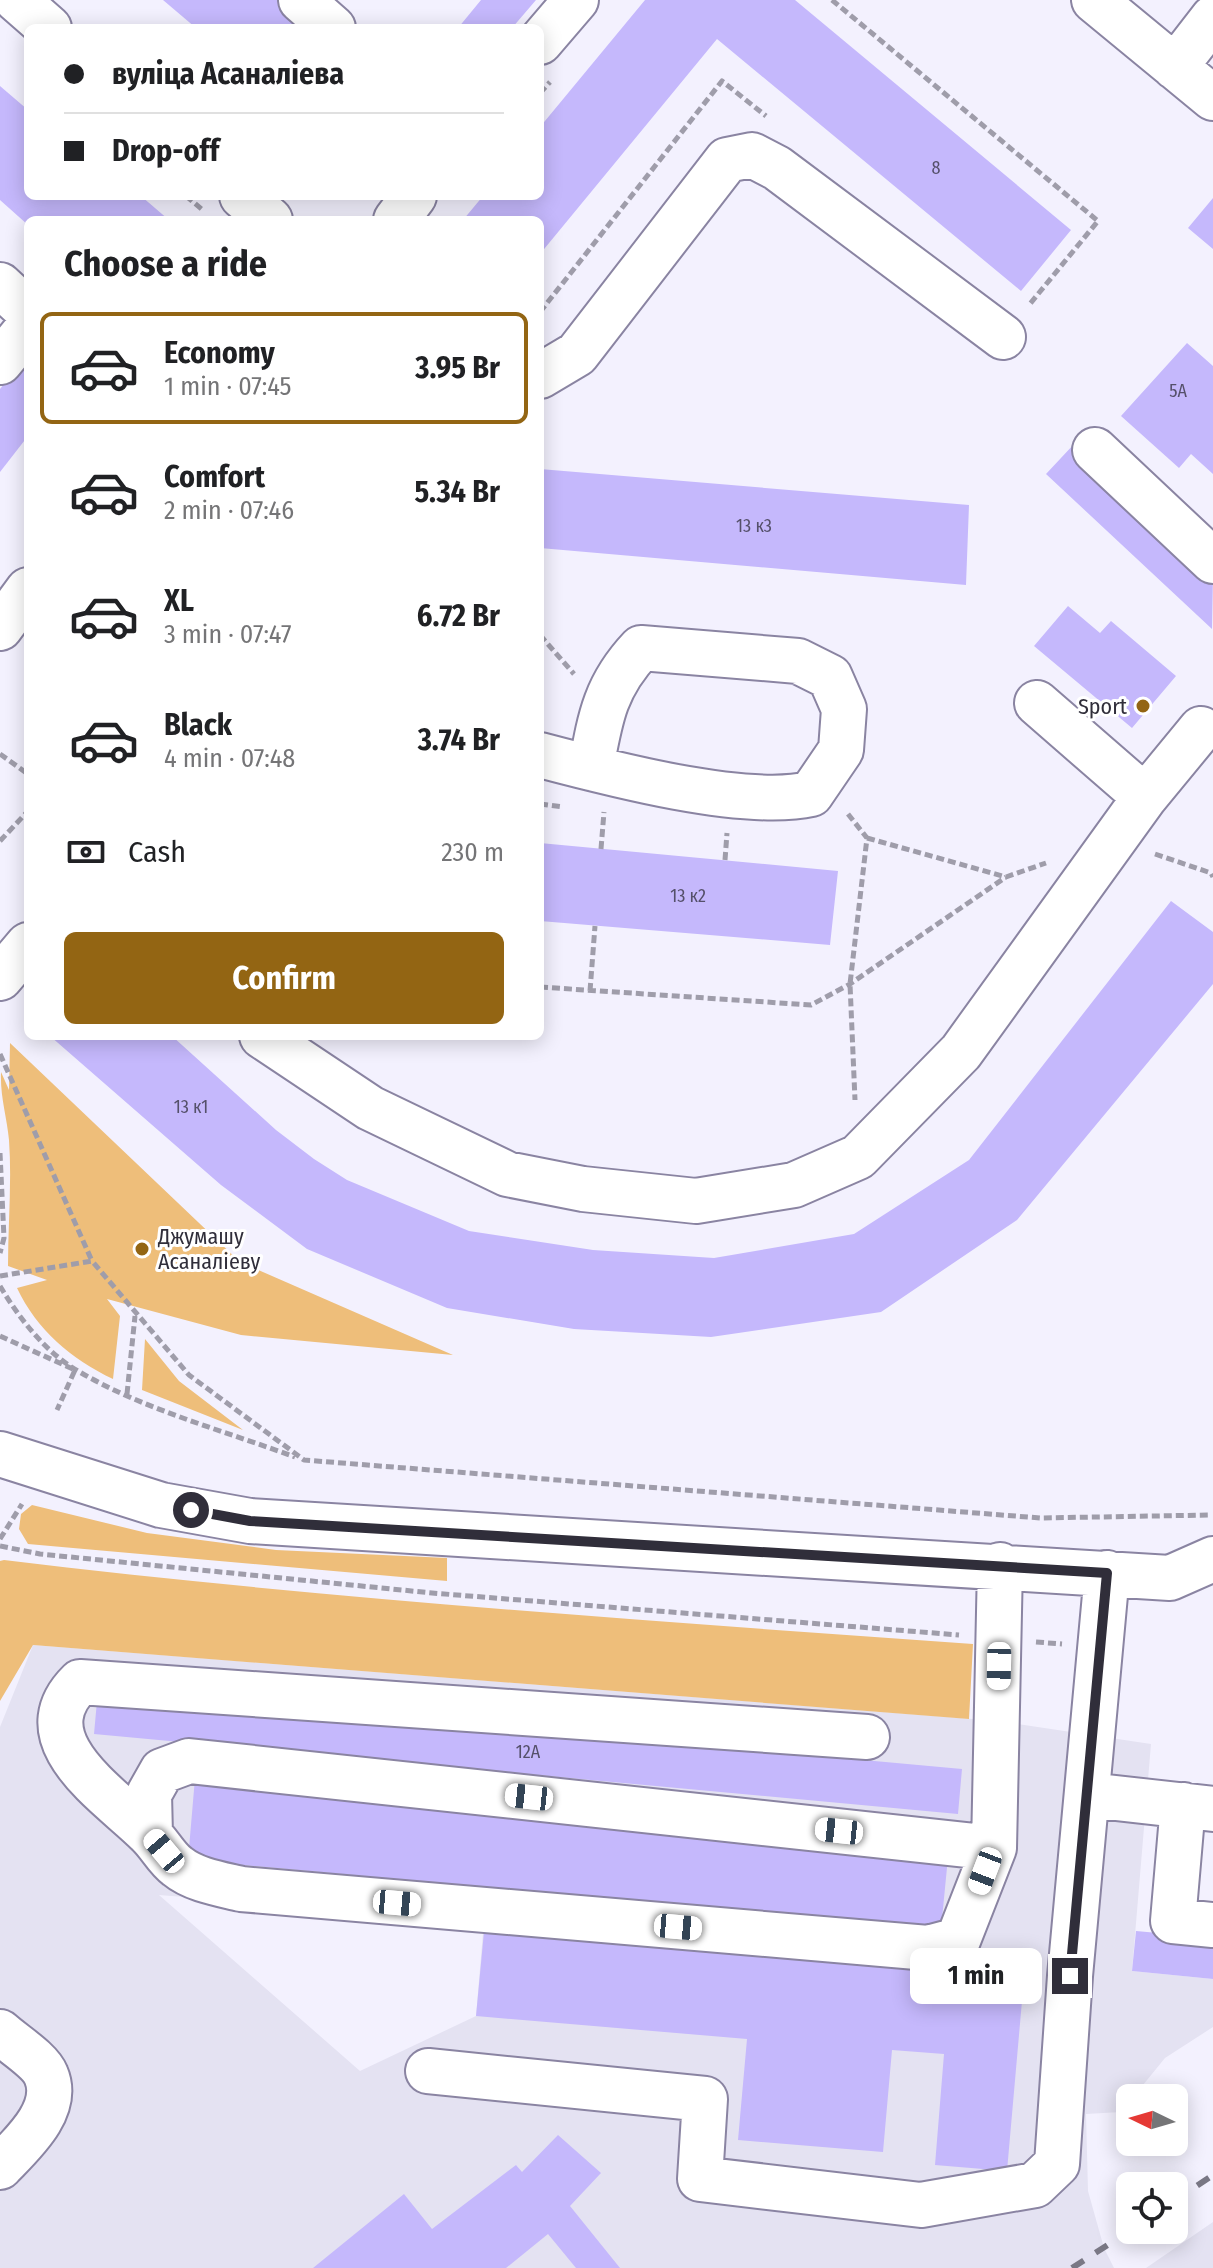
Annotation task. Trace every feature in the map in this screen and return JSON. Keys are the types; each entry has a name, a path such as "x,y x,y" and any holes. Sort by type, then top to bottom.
{"street":[{"path":"17,0 44,24"},
{"path":"301,0 328,24"},
{"path":"544,37 576,0"},
{"path":"1094,0 1213,98"},
{"path":"1175,67 1213,18"},
{"path":"544,374 577,354 727,160 752,155 777,168 1003,337"},
{"path":"247,200 265,216"},
{"path":"0,285 24,307"},
{"path":"0,362 24,333"},
{"path":"1095,450 1213,561"},
{"path":"0,628 24,595"},
{"path":"544,756 591,768 732,795 795,798 811,794 841,750 844,709 830,677 798,661 641,648 621,670 602,706 591,768"},
{"path":"1037,703 1145,797"},
{"path":"268,1040 370,1108 507,1174 583,1189 696,1201 794,1185 858,1157 961,1052 1145,797 1201,729"},
{"path":"0,978 24,950"},
{"path":"0,1454 161,1505 250,1521 1000,1565 1170,1578 1213,1559"},
{"path":"867,1737 80,1682 65,1696 59,1715 64,1737 82,1774 150,1835 177,1867 205,1880 241,1889 928,1948 958,1940 994,1848 1000,1565"},
{"path":"428,2071 705,2099 700,2179 921,2205 1035,2185 1057,2164 1070,1976 1107,1573"},
{"path":"150,1835 149,1794 162,1771 189,1761 994,1848"},
{"path":"1089,1795 1198,1807 1173,1921 1213,1925"},
{"path":"0,2032 46,2073 49,2090 46,2107 29,2137 0,2167"}],"path":[{"path":"832,0 1098,221 1003,337"},
{"path":"0,754 24,771"},
{"path":"822,782 867,838 1006,877"},
{"path":"601,849 604,811"},
{"path":"0,841 24,815"},
{"path":"858,1157 850,984 867,838"},
{"path":"544,987 811,1005 850,984 1006,877 1115,841 1211,873 1213,877"},
{"path":"590,991 595,926"},
{"path":"0,1054 92,1261 189,1375 304,1460"},
{"path":"0,1153 4,1238 0,1253"},
{"path":"0,1276 92,1261"},
{"path":"0,1286 21,1321 75,1370"},
{"path":"127,1394 135,1315"},
{"path":"0,1336 127,1394 304,1460 1040,1518 1213,1515"},
{"path":"57,1410 75,1370"},
{"path":"0,1539 22,1504"},
{"path":"0,1546 40,1554 432,1593 1100,1648"}],"shaded area":[{"path":"10,1043 240,1262 453,1355 241,1335 107,1299 120,1316 113,1379 83,1362 45,1330 17,1288 47,1280 8,1266 10,1156 1,1072 9,1090"},
{"path":"145,1339 179,1381 243,1430 142,1390"},
{"path":"32,1505 147,1533 276,1550 447,1558 447,1581 28,1544 19,1529 21,1514"},
{"path":"0,1561 367,1598 973,1644 969,1719 33,1645 0,1701"},
{"path":"33,1645 998,1721 1151,1744 1132,1971 1213,1979 1213,2027 1165,2058 1144,2084 1116,2084 1116,2112 1086,2114 1088,2191 1104,2248 1114,2268 0,2268 0,1727","holes":["159,1895 484,1921 476,2016 360,2071"]},
{"path":"1213,2222 1213,2268 1146,2268 1181,2244 1188,2244 1188,2239"}],"building":[{"path":"163,0 281,0 308,24 191,24"},
{"path":"481,0 536,0 515,24 461,24"},
{"path":"645,0 795,0 1071,230 1021,291 717,39 544,249 544,216 466,216 480,200 544,200 544,122"},
{"path":"0,86 24,107 24,200 146,200 164,216 24,216 24,221 0,200"},
{"path":"1213,198 1213,249 1188,228"},
{"path":"1187,343 1213,366 1213,474 1191,454 1179,468 1121,416"},
{"path":"24,359 24,441 0,472 0,389"},
{"path":"1075,443 1213,574 1212,629 1046,474"},
{"path":"544,469 969,505 966,585 544,548"},
{"path":"1068,606 1100,633 1111,621 1176,676 1132,728 1034,646"},
{"path":"544,843 838,871 830,945 544,921"},
{"path":"1171,901 1213,932 1213,984 1017,1220 881,1312 711,1337 574,1329 447,1308 307,1249 221,1185 55,1040 176,1040 276,1130 347,1180 469,1231 593,1250 714,1258 854,1234 969,1160"},
{"path":"98,1690 962,1769 958,1814 94,1734"},
{"path":"195,1778 949,1847 941,1929 188,1860"},
{"path":"485,1921 1025,1967 1007,2171 935,2165 944,2054 892,2050 883,2152 738,2140 747,2039 476,2016"},
{"path":"1136,1931 1213,1938 1213,1979 1132,1971"},
{"path":"558,2135 601,2173 570,2206 620,2268 576,2268 548,2234 506,2268 313,2268 404,2194 432,2229 516,2165 522,2172"}],"railway":[{"path":"1188,2192 1213,2175"},
{"path":"1072,2268 1116,2240"}],"place":[{"name":"Sport","path":"1143,706"},
{"name":"Джумашу Асаналіеву","path":"142,1249"}],"route":[{"path":"191,1510 250,1521 1107,1573 1070,1976"}]}
